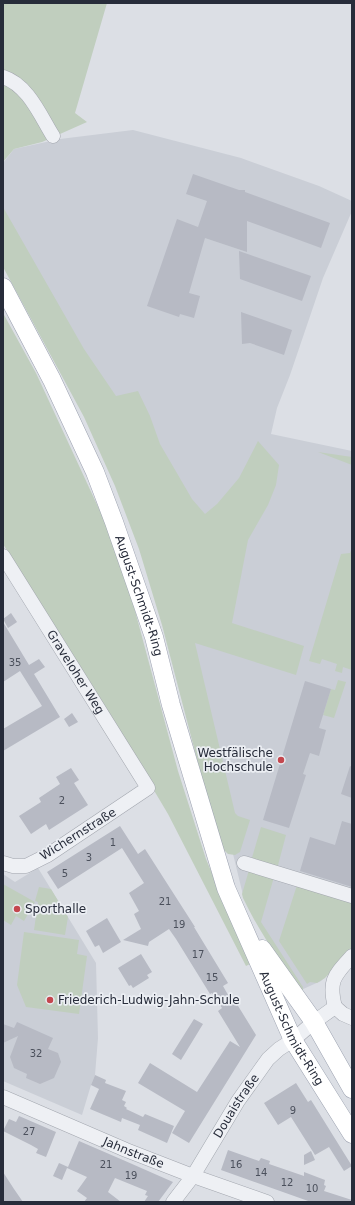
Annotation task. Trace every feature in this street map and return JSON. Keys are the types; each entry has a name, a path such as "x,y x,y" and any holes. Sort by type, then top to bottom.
{"main road":[{"name":"August-Schmidt-Ring","path":"3,287 52,380 95,472 114,522 154,638 171,705 221,874 239,918 293,1040 352,1134"},
{"name":"August-Schmidt-Ring","path":"239,918 314,1022 352,1088"}],"street":[{"path":"3,77 20,87 30,98 53,136"},
{"name":"Graveloher Weg","path":"5,564 148,788"},
{"name":"Wichernstraße","path":"3,863 13,866 26,866 48,855 148,788"},
{"path":"244,863 352,896"},
{"path":"352,956 334,978 332,985 332,996 335,1007 343,1014 352,1018"},
{"name":"Douaistraße","path":"173,1202 193,1176 238,1101 268,1059 335,1007"},
{"name":"Jahnstraße","path":"3,1097 126,1150 193,1176 267,1202"}],"shaded area":[{"path":"133,130 241,158 319,186 352,201 352,211 323,278 290,375 277,408 271,434 352,451 352,947 321,981 301,990 244,899 174,612 3,208 3,163 14,149 60,139"},
{"name":"Friederich-Ludwig-Jahn-Schule","path":"38,868 96,963 98,1038 95,1075 82,1115 3,1081 3,874 15,882"}],"green space":[{"path":"3,3 107,3 75,113 87,122 42,142 14,149 3,162"},
{"path":"3,207 84,349 116,396 138,391 150,416 160,444 192,499 205,514 217,504 239,478 258,441 279,465 276,485 268,505 248,540 232,623 304,646 296,675 195,643 235,813 238,816 250,820 240,852 235,855 228,854 223,849 211,813 162,625 139,549 115,486 84,417 3,267"},
{"path":"3,313 36,373 106,524 130,592 178,771 206,859 250,964 246,966 168,814 102,703 3,544"},
{"path":"318,452 352,457 352,465"},
{"path":"352,548 352,670 343,667 342,673 335,671 337,664 322,659 320,664 309,661 341,554 350,553"},
{"path":"338,680 346,682 334,718 323,715 331,689 335,690"},
{"path":"261,827 286,835 277,869 251,861"},
{"path":"249,870 274,877 261,922 303,987 303,993 263,935 243,898 242,894"},
{"name":"Sporthalle","path":"3,884 35,902 24,921 16,916 11,925 3,920"},
{"path":"297,885 352,901 352,948 325,978 317,983 310,982 307,984 279,941"},
{"path":"39,887 51,889 68,917 65,935 34,930 38,902 35,901"},
{"path":"24,932 79,940 77,954 87,956 79,1014 26,1007 17,985"}],"building":[{"path":"193,174 239,190 245,190 245,192 330,223 321,248 247,221 247,252 205,238 189,293 200,296 194,318 180,314 179,317 147,306 177,219 198,227 207,201 186,194"},
{"path":"239,251 311,276 302,301 240,279"},
{"path":"241,312 292,330 284,355 250,343 242,344"},
{"path":"11,613 17,622 8,628 3,619"},
{"path":"3,622 29,665 39,659 45,667 34,674 60,717 3,751 3,729 42,706 20,671 3,682"},
{"path":"305,681 331,689 319,728 326,730 319,756 310,753 303,774 306,775 289,828 263,820"},
{"path":"72,713 78,722 69,727 64,719"},
{"path":"350,766 352,767 352,798 341,794"},
{"path":"71,768 79,780 74,783 88,805 49,830 46,824 31,834 19,816 41,802 39,798 60,784 56,777"},
{"path":"342,821 352,824 352,887 300,871 310,837 335,845"},
{"path":"120,826 138,854 145,849 195,927 228,983 223,986 232,1002 235,1001 256,1035 189,1143 172,1133 185,1111 138,1083 150,1063 197,1092 230,1041 240,1047 218,1011 222,1008 212,993 210,994 169,929 149,942 148,946 123,940 141,929 134,914 139,911 129,893 144,883 122,848 58,889 47,872"},
{"path":"107,918 121,942 103,953 99,945 95,947 86,931"},
{"path":"141,954 152,972 147,975 149,978 133,988 131,985 129,986 118,968"},
{"path":"194,1019 203,1024 181,1060 172,1054"},
{"path":"17,1022 53,1038 48,1049 58,1053 61,1062 54,1078 40,1084 26,1078 27,1074 14,1068 10,1057 18,1036 3,1043 3,1024 14,1028"},
{"path":"95,1075 106,1080 105,1083 126,1091 122,1100 126,1102 124,1106 127,1108 126,1109 143,1117 145,1114 174,1126 167,1143 138,1130 140,1125 122,1118 121,1122 90,1109 99,1089 91,1085"},
{"path":"296,1083 308,1102 311,1100 352,1166 344,1171 329,1147 315,1155 291,1117 278,1125 264,1103"},
{"path":"19,1116 56,1132 46,1157 36,1153 38,1149 3,1131 9,1119 16,1122"},
{"path":"79,1141 173,1182 158,1202 144,1202 148,1196 145,1195 147,1191 115,1178 108,1192 121,1202 84,1202 87,1198 77,1191 87,1177 67,1168 62,1180 53,1176 59,1163 68,1167"},
{"path":"228,1150 259,1161 261,1158 270,1161 269,1164 304,1176 304,1172 325,1180 324,1185 326,1186 324,1191 352,1200 352,1202 311,1202 221,1170"},
{"path":"311,1151 315,1160 304,1165 304,1155"},
{"path":"3,1172 14,1189 23,1202 3,1202"}],"place":[{"name":"Westfälische Hochschule","path":"281,760"},
{"name":"Sporthalle","path":"17,909"},
{"name":"Friederich-Ludwig-Jahn-Schule","path":"50,1000"}]}
